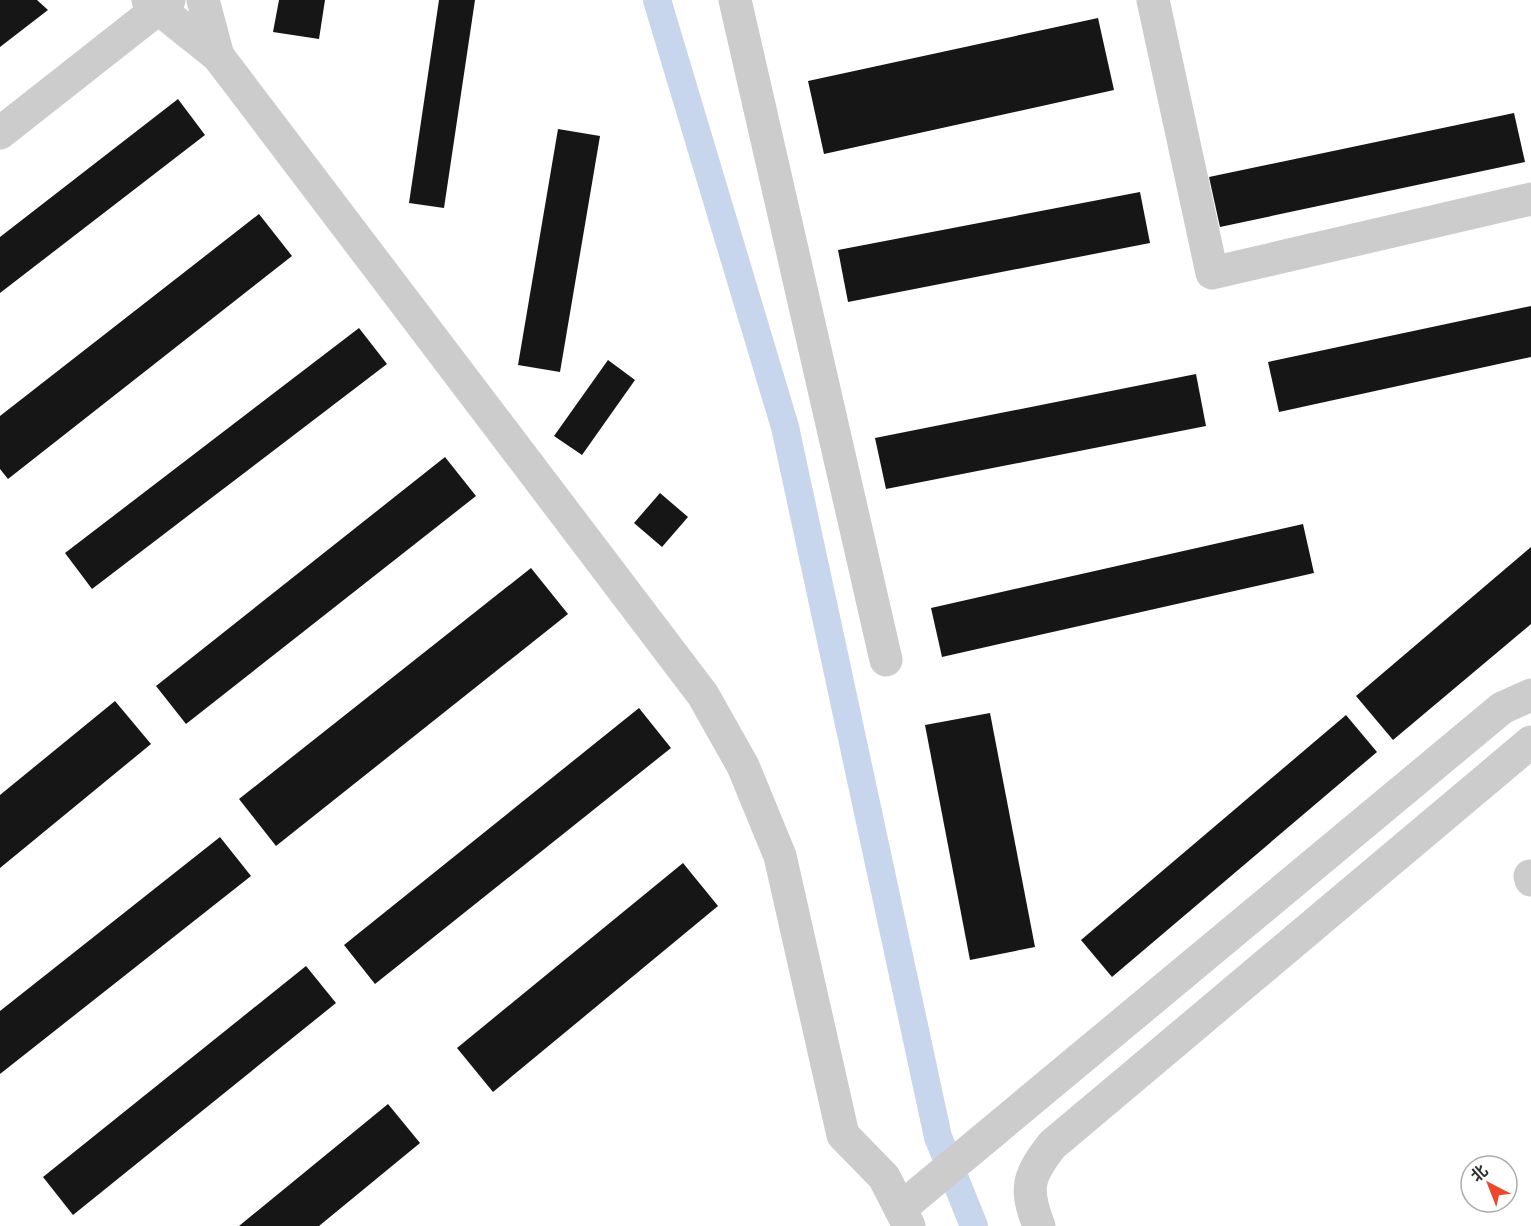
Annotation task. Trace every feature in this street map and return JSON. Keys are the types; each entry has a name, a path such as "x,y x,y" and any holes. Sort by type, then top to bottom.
{"street":[{"path":"203,0 218,56"},
{"path":"735,0 886,660"},
{"path":"1153,0 1212,273 1531,199"},
{"path":"0,133 159,3 218,56 703,695 743,766 780,856 843,1135 884,1177 905,1217 997,1127 1502,708 1531,695"},
{"path":"1039,1226 1030,1198 1030,1182 1038,1163 1052,1145 1531,742"}],"building":[{"path":"0,0 37,0 48,10 0,47"},
{"path":"279,0 325,0 319,39 273,32"},
{"path":"439,0 475,0 444,208 409,203"},
{"path":"1098,18 1114,90 824,154 808,81"},
{"path":"178,99 205,135 0,293 0,237"},
{"path":"1514,113 1525,162 1220,227 1209,177"},
{"path":"558,129 600,136 560,372 518,365"},
{"path":"1140,192 1150,243 848,302 838,250"},
{"path":"259,214 292,256 8,479 0,469 0,416"},
{"path":"1531,306 1531,357 1279,412 1268,362"},
{"path":"359,328 387,364 92,589 65,553"},
{"path":"608,360 635,380 582,455 554,436"},
{"path":"1196,374 1206,426 886,489 875,438"},
{"path":"445,457 476,496 186,724 156,686"},
{"path":"660,493 688,517 662,547 634,523"},
{"path":"1303,524 1314,573 942,657 931,608"},
{"path":"1531,547 1531,624 1393,740 1356,696"},
{"path":"531,568 568,614 276,846 239,799"},
{"path":"115,701 151,744 0,868 0,795"},
{"path":"639,708 671,748 375,984 344,945"},
{"path":"990,713 1035,947 970,960 925,725"},
{"path":"1346,715 1377,752 1112,977 1081,940"},
{"path":"220,837 251,876 0,1074 0,1011"},
{"path":"683,863 718,906 493,1092 457,1048"},
{"path":"306,966 336,1003 73,1215 43,1177"},
{"path":"388,1104 420,1143 319,1226 239,1226"}],"waterway":[{"path":"657,0 785,427 938,1137 974,1226"}]}
